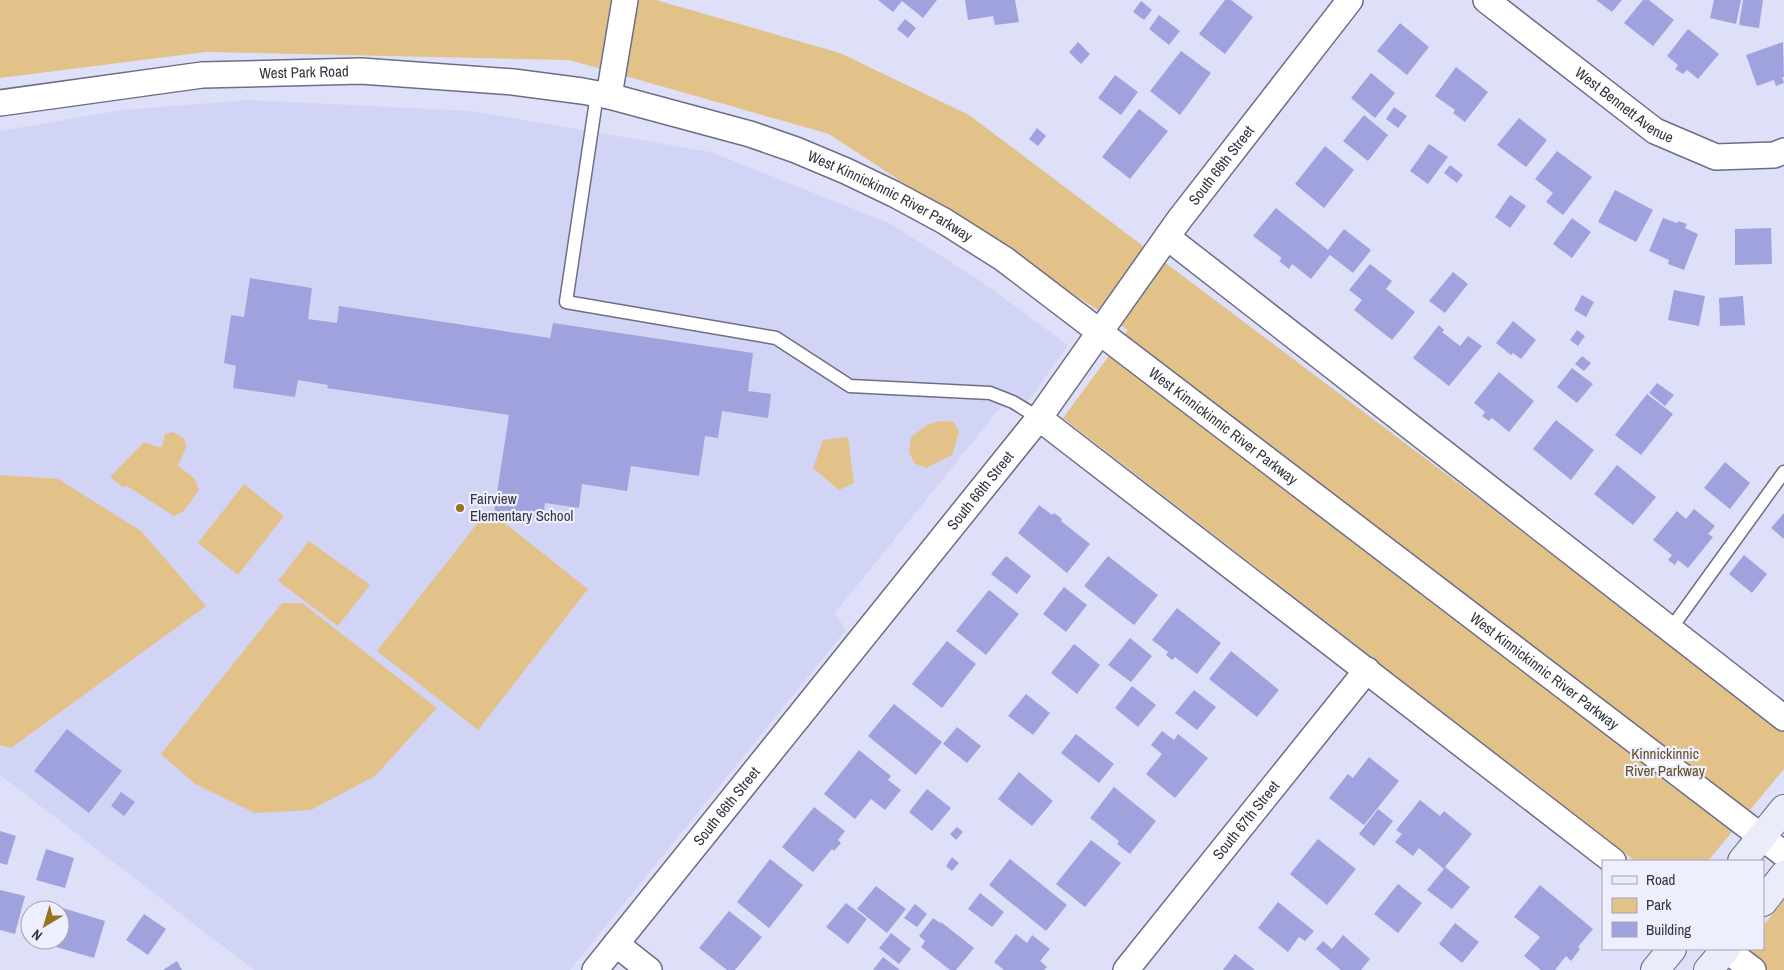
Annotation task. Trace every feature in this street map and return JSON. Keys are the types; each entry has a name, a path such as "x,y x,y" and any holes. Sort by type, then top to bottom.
{"street":[{"path":"603,95 624,0"},
{"name":"South 66th Street","path":"595,970 1039,418 1167,237 1350,0"},
{"name":"West Bennett Avenue","path":"1486,0 1655,131 1716,157 1774,155 1784,151"},
{"name":"West Park Road","path":"0,103 202,75 362,71 513,82 603,95"},
{"name":"West Kinnickinnic River Parkway","path":"603,95 750,134 821,160 886,190 944,221 1004,259 1784,854"},
{"path":"1167,237 1784,718"},
{"path":"1039,418 1612,860"},
{"name":"South 67th Street","path":"1126,970 1367,670"},
{"path":"1743,860 1784,810"},
{"path":"1764,901 1784,876"},
{"path":"616,944 649,970"},
{"path":"1655,970 1671,950"},
{"path":"1708,970 1725,950"},
{"path":"1727,950 1753,970"}],"lane":[{"path":"603,95 566,302 776,338 850,386 990,392 1013,402 1039,418"},
{"path":"1670,630 1784,472"}],"shaded area":[{"name":"Fairview Elementary School","path":"248,100 471,111 711,152 889,223 979,280 1068,345 1027,403 1013,392 835,613 846,630 570,970 254,970 0,775 0,131 122,110"}],"green space":[{"name":"Kinnickinnic River Parkway","path":"0,0 656,0 840,53 969,115 1494,510 1784,733 1784,769 1709,860 1634,860 1063,418 1128,330 829,134 569,60 206,52 0,78"},
{"path":"940,421 954,422 959,432 952,455 926,468 914,463 909,452 911,437 927,425"},
{"path":"173,432 184,438 186,447 177,465 194,478 199,490 184,511 174,516 127,486 123,487 110,477 144,442 158,447 162,446 165,434"},
{"path":"848,437 854,483 839,490 813,468 823,440"},
{"path":"0,475 58,479 141,531 206,606 11,748 0,745"},
{"path":"244,484 284,516 238,575 198,543"},
{"path":"488,510 588,589 478,730 377,651"},
{"path":"309,541 370,585 338,626 278,581"},
{"path":"282,603 302,603 437,708 375,776 311,810 255,813 195,784 161,754"},
{"path":"1784,900 1784,970 1768,970 1742,951 1764,950 1764,925"}],"building":[{"path":"878,0 937,0 923,18 902,1 893,12"},
{"path":"965,0 1015,0 1019,22 995,25 993,16 968,20"},
{"path":"1225,0 1231,0 1253,17 1225,54 1199,34"},
{"path":"1596,0 1622,0 1612,12"},
{"path":"1643,0 1649,0 1674,20 1653,46 1624,23"},
{"path":"1714,0 1741,0 1736,24 1710,18"},
{"path":"1743,0 1763,0 1759,28 1739,25"},
{"path":"1141,1 1152,10 1144,20 1133,12"},
{"path":"1159,15 1180,31 1169,45 1149,29"},
{"path":"905,19 916,28 908,38 897,29"},
{"path":"1400,23 1429,47 1407,75 1377,51"},
{"path":"1688,29 1719,54 1698,79 1687,70 1683,74 1675,69 1678,65 1667,56"},
{"path":"1078,42 1090,54 1081,64 1069,52"},
{"path":"1783,42 1784,77 1782,77 1784,83 1776,86 1774,80 1757,86 1746,55"},
{"path":"1181,51 1211,73 1180,115 1150,91"},
{"path":"1456,67 1488,92 1465,122 1453,113 1455,110 1435,96"},
{"path":"1371,73 1395,93 1375,118 1351,98"},
{"path":"1115,75 1138,92 1121,115 1098,98"},
{"path":"1394,107 1407,116 1398,128 1386,119"},
{"path":"1139,109 1168,131 1130,179 1102,157"},
{"path":"1364,115 1388,135 1368,161 1343,141"},
{"path":"1519,118 1547,140 1526,167 1497,145"},
{"path":"1037,128 1046,136 1038,146 1029,139"},
{"path":"1429,144 1448,157 1428,184 1410,171"},
{"path":"1325,146 1354,170 1324,208 1295,184"},
{"path":"1557,151 1592,177 1563,215 1546,202 1553,193 1535,179"},
{"path":"1450,165 1463,175 1457,183 1444,173"},
{"path":"1615,190 1653,210 1636,242 1598,222"},
{"path":"1510,195 1526,206 1510,228 1495,217"},
{"path":"1276,208 1328,250 1344,229 1371,250 1353,273 1330,255 1311,279 1292,264 1289,269 1279,261 1282,258 1253,236"},
{"path":"1572,218 1591,232 1572,258 1553,244"},
{"path":"1663,218 1687,224 1685,228 1698,234 1684,270 1668,264 1669,260 1649,251"},
{"path":"1771,228 1772,264 1735,265 1735,229"},
{"path":"1370,264 1392,281 1386,289 1415,312 1392,340 1354,310 1362,300 1349,290"},
{"path":"1453,272 1468,284 1445,313 1429,301"},
{"path":"250,278 312,288 308,319 337,323 339,306 550,338 553,323 753,353 748,391 771,394 768,418 722,411 718,438 705,436 699,476 631,466 627,491 582,484 579,508 545,503 543,519 494,512 509,415 327,388 328,385 298,380 295,397 233,388 236,366 224,363 231,315 244,317"},
{"path":"1674,290 1705,296 1699,326 1668,320"},
{"path":"1582,295 1594,302 1586,317 1574,310"},
{"path":"1743,296 1745,325 1720,326 1719,298"},
{"path":"1513,321 1536,340 1521,359 1513,353 1511,355 1496,343"},
{"path":"1439,325 1444,330 1442,332 1460,346 1468,336 1482,346 1449,386 1413,358"},
{"path":"1577,330 1585,336 1578,346 1570,340"},
{"path":"1582,356 1591,363 1584,371 1575,364"},
{"path":"1572,368 1593,384 1577,403 1557,387"},
{"path":"1499,372 1534,401 1509,432 1492,418 1489,421 1482,416 1485,412 1474,403"},
{"path":"1657,383 1674,395 1665,406 1649,393"},
{"path":"1647,394 1673,414 1641,455 1615,435"},
{"path":"1556,420 1594,450 1571,480 1533,449"},
{"path":"1725,462 1750,483 1730,509 1704,488"},
{"path":"1617,465 1656,497 1633,525 1594,494"},
{"path":"1039,505 1052,515 1054,513 1062,519 1061,521 1090,544 1067,573 1018,533"},
{"path":"1694,509 1715,526 1708,534 1713,537 1688,568 1678,560 1675,565 1668,560 1672,555 1653,540 1677,511 1686,519"},
{"path":"1784,513 1784,539 1771,528"},
{"path":"1744,555 1767,574 1752,593 1729,574"},
{"path":"1006,556 1031,576 1017,594 991,574"},
{"path":"1108,556 1158,595 1134,625 1084,586"},
{"path":"1064,587 1087,605 1066,632 1043,614"},
{"path":"989,590 1019,614 986,655 956,631"},
{"path":"1177,608 1221,643 1197,674 1175,657 1172,660 1166,655 1168,652 1152,640"},
{"path":"1130,638 1152,656 1131,682 1108,665"},
{"path":"947,641 976,664 942,708 912,684"},
{"path":"1074,644 1100,665 1077,694 1051,673"},
{"path":"1231,651 1279,690 1257,717 1209,679"},
{"path":"1132,686 1156,705 1138,727 1115,708"},
{"path":"1194,690 1216,707 1197,730 1175,713"},
{"path":"1026,694 1050,713 1033,735 1008,716"},
{"path":"894,704 942,742 916,775 868,736"},
{"path":"957,727 981,746 967,763 943,744"},
{"path":"67,729 122,771 89,813 34,771"},
{"path":"1162,731 1174,740 1178,734 1208,758 1175,798 1146,774 1162,754 1151,745"},
{"path":"1076,734 1114,764 1099,783 1061,753"},
{"path":"859,750 891,776 888,780 901,790 885,810 871,799 855,819 824,794"},
{"path":"1369,757 1399,781 1364,825 1329,798 1348,774 1353,778"},
{"path":"1019,772 1053,801 1032,826 998,799"},
{"path":"1114,787 1156,821 1130,854 1117,844 1119,841 1090,818"},
{"path":"927,789 951,808 932,831 909,812"},
{"path":"121,792 135,802 124,816 111,806"},
{"path":"1420,800 1440,816 1444,811 1472,834 1445,867 1470,887 1452,909 1427,890 1444,869 1419,848 1413,856 1395,842 1402,834 1396,830"},
{"path":"814,807 845,831 838,840 841,843 834,851 832,849 813,872 782,847"},
{"path":"1378,809 1393,821 1374,846 1359,834"},
{"path":"957,827 963,832 956,840 950,834"},
{"path":"0,831 16,836 7,865 0,863"},
{"path":"1318,839 1356,869 1327,905 1290,874"},
{"path":"1091,840 1121,863 1085,907 1056,884"},
{"path":"46,849 74,858 65,888 36,880"},
{"path":"952,857 959,863 952,871 946,866"},
{"path":"770,859 803,885 769,928 737,902"},
{"path":"1010,859 1067,905 1046,931 989,885"},
{"path":"1398,884 1422,903 1398,933 1374,914"},
{"path":"1540,885 1593,929 1578,947 1580,949 1571,961 1566,956 1555,970 1541,970 1524,956 1540,937 1514,917"},
{"path":"876,886 906,909 887,933 857,909"},
{"path":"0,890 25,896 24,900 20,900 20,915 15,934 0,930"},
{"path":"980,893 1004,912 992,927 968,909"},
{"path":"1278,902 1314,931 1305,941 1299,937 1288,952 1258,928"},
{"path":"846,903 867,919 848,944 826,927"},
{"path":"915,904 927,914 917,927 904,918"},
{"path":"70,910 105,921 94,958 66,950 70,950"},
{"path":"729,911 762,937 735,970 727,970 699,948"},
{"path":"144,914 166,929 148,955 126,940"},
{"path":"933,918 974,948 956,970 950,970 921,947 925,941 919,936"},
{"path":"1455,923 1479,942 1462,963 1439,944"},
{"path":"891,933 911,949 899,964 879,948"},
{"path":"1016,934 1027,943 1032,935 1050,949 1040,961 1047,967 1044,970 1004,970 994,962"},
{"path":"1343,935 1370,959 1361,970 1341,970 1316,949 1323,941 1332,949"},
{"path":"1235,954 1255,970 1223,970"},
{"path":"883,957 900,970 873,970"},
{"path":"177,961 182,970 163,970"}],"place":[{"name":"Fairview Elementary School","path":"460,508"}]}
